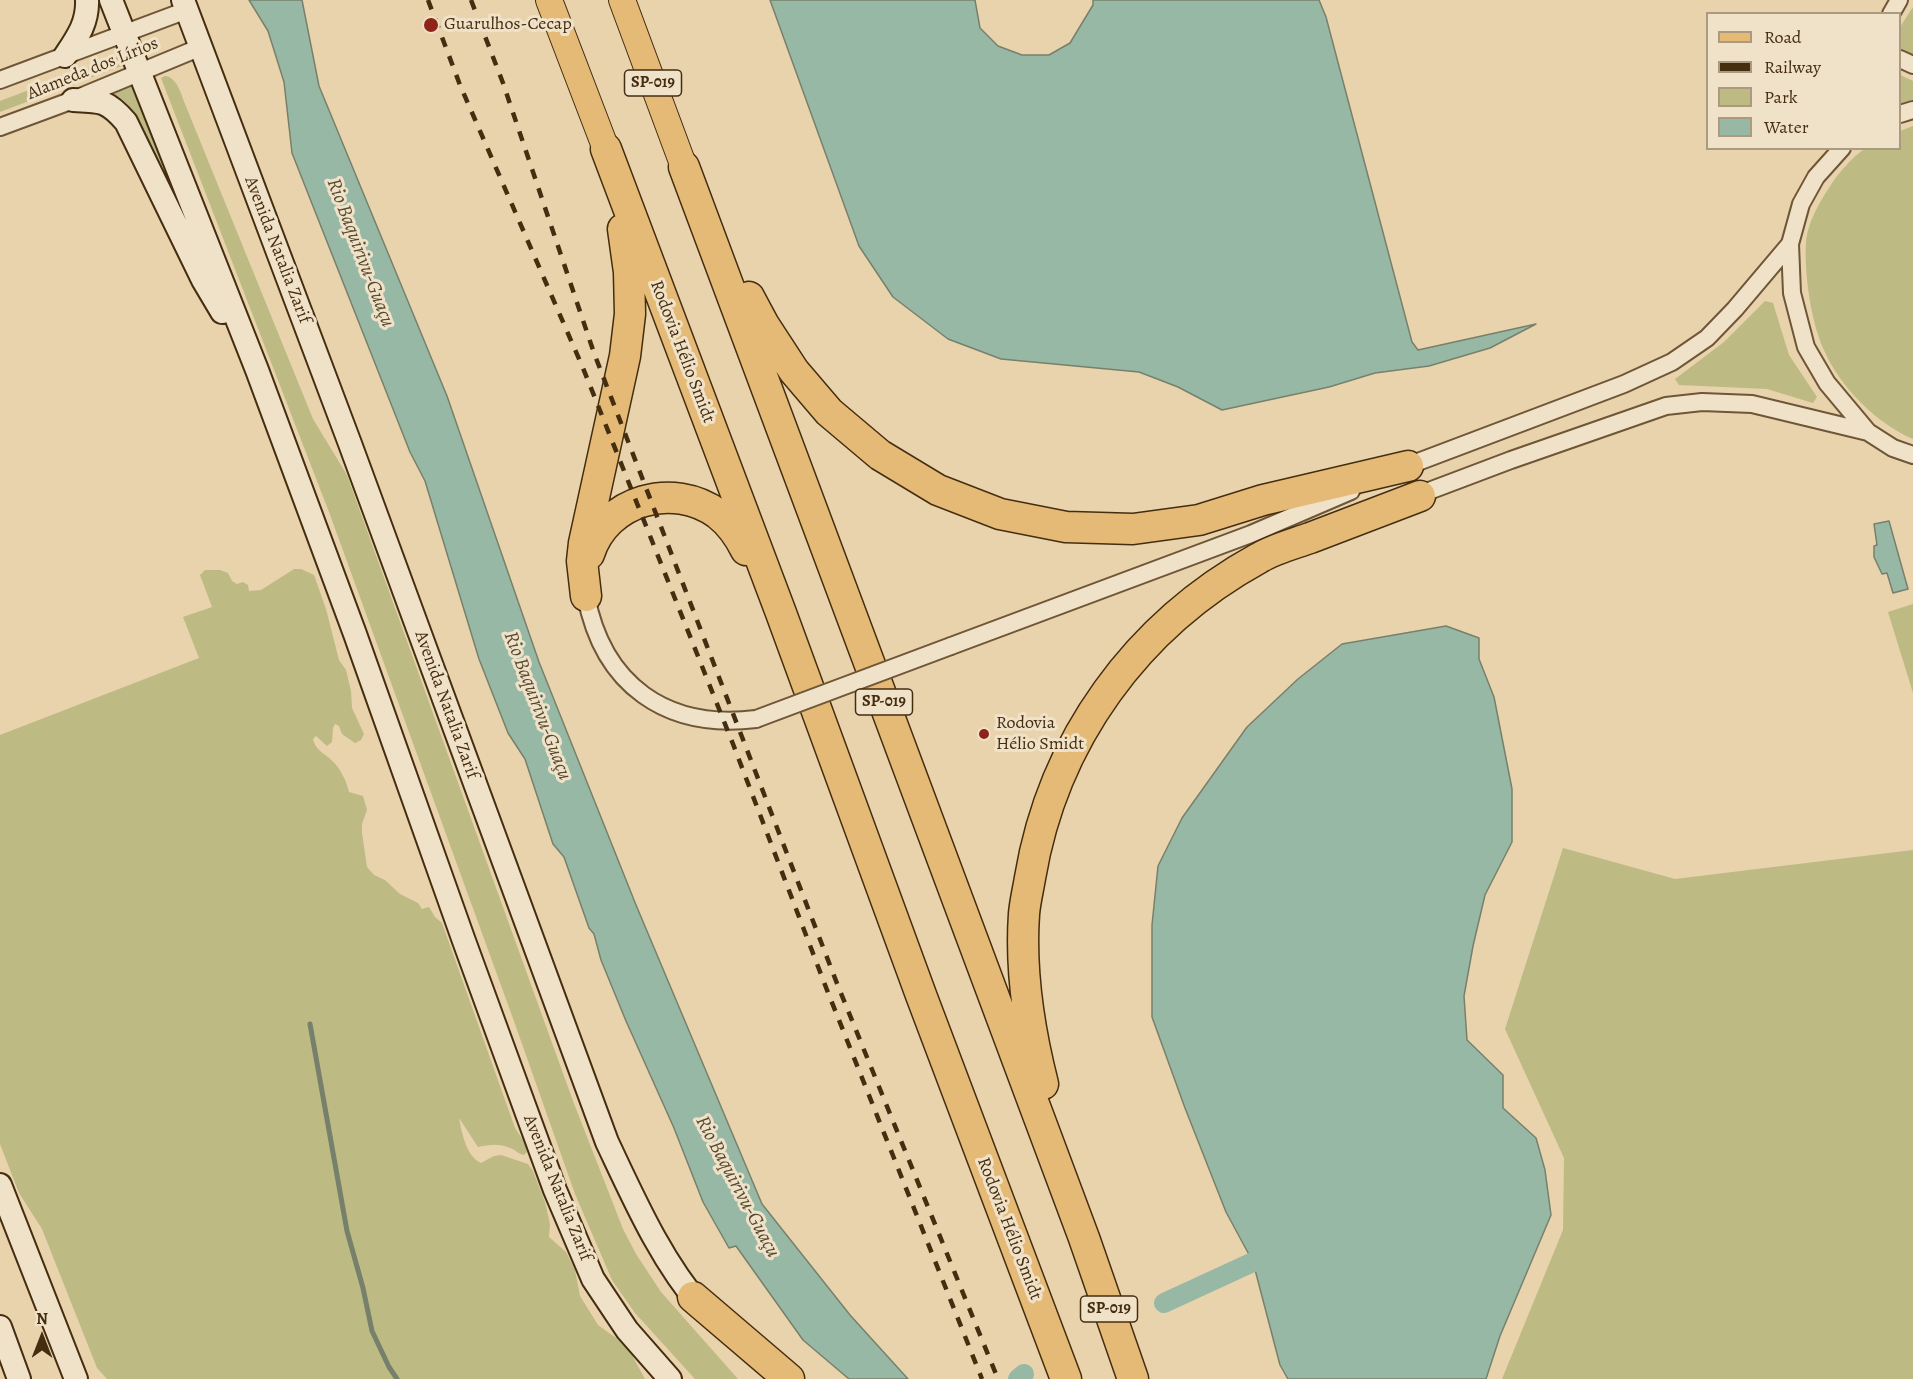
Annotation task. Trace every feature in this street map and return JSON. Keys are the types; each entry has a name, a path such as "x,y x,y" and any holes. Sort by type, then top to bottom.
{"highway":[{"path":"586,596 582,561 584,543 625,356 630,314 629,272 624,231 606,149"},
{"name":"Rodovia Hélio Smidt","path":"606,149 1066,1379"},
{"path":"684,167 764,325 794,371 829,412 880,455 938,490 1000,514 1066,527 1133,529 1199,520 1263,500 1408,466"},
{"name":"SP-019","path":"684,167 1084,1238 1133,1379"},
{"path":"1084,1238 1037,1061 1024,988 1024,914 1036,840 1061,770 1096,705 1142,646 1197,597 1260,557 1420,496"},
{"path":"586,596 587,560 591,547 604,526 613,517 635,503 660,498 675,498 703,506 728,523 738,534 781,613"},
{"path":"693,1297 789,1379"},
{"path":"1050,1339 1059,1379"}],"main road":[{"path":"65,56 83,29 87,0"},
{"name":"Avenida Natalia Zarif","path":"111,0 257,370 355,634 555,1190 593,1279 627,1330 670,1379"},
{"name":"Rodovia Hélio Smidt","path":"549,0 606,149"},
{"name":"SP-019","path":"622,0 684,167"},
{"name":"Avenida Natalia Zarif","path":"185,5 349,441 607,1142 646,1223 693,1297 767,1379"},
{"path":"73,100 96,101 112,106 126,122 203,280 257,370"},
{"path":"0,1185 76,1379"},
{"path":"0,1327 19,1379"}],"street":[{"name":"Alameda dos Lírios","path":"0,80 124,34 185,5"},
{"name":"Alameda dos Lírios","path":"0,127 73,100 201,47"},
{"path":"1827,150 1801,204 1790,244 1791,293 1806,347 1827,383 1868,432 1893,448 1913,455"},
{"path":"1816,177 1840,150"},
{"path":"586,596 590,619 610,661 626,680 644,695 686,716 709,721 733,722 756,718 1251,534 1408,466 1623,384 1672,362 1707,338 1790,244"},
{"path":"1251,534 1420,496 1511,459 1666,406 1702,402 1752,404 1868,432"}],"green space":[{"path":"1913,7 1913,62 1901,56 1901,25"},
{"path":"116,57 124,60 124,65 0,112 0,101"},
{"path":"1901,75 1913,81 1913,103 1901,105"},
{"path":"165,76 173,79 180,91 313,419 347,475 573,1101 623,1229 661,1292 738,1379 695,1379 635,1313 612,1280 575,1194 329,512 161,78"},
{"path":"137,84 168,177 165,177 107,95"},
{"path":"1913,126 1913,439 1873,414 1839,377 1819,339 1807,282 1807,233 1822,199 1837,176 1863,150 1901,150 1901,131"},
{"path":"1765,301 1773,303 1789,355 1817,397 1813,403 1767,389 1679,385 1675,379 1724,342"},
{"path":"294,569 301,569 314,575 326,609 339,660 346,670 352,708 364,734 361,740 355,743 342,734 339,726 335,724 332,742 327,746 316,736 313,739 315,745 339,769 349,792 363,796 367,810 362,824 362,833 367,867 400,894 418,903 422,909 429,907 442,923 515,1128 525,1143 527,1152 524,1155 506,1146 498,1145 478,1147 459,1118 468,1150 481,1163 501,1155 528,1164 545,1202 550,1224 549,1237 566,1252 575,1270 580,1296 598,1325 627,1346 645,1379 107,1379 97,1368 42,1229 19,1193 0,1144 0,735 199,658 183,617 212,607 200,575 205,570 220,570 228,573 232,581 237,584 243,582 248,585 249,591 261,590"},
{"path":"1913,604 1913,693 1888,612"},
{"path":"1563,848 1675,879 1913,850 1913,1379 1502,1379 1563,1230 1564,1158 1505,1029"}],"water":[{"name":"Rio Baquirivu-Guaçu","path":"249,0 302,0 319,86 447,396 539,662 636,905 762,1204 850,1315 908,1379 849,1379 803,1340 736,1246 729,1248 703,1202 674,1128 601,960 594,934 589,928 564,857 553,844 525,759 508,733 479,659 425,481 410,452 292,153 284,82 268,31"},
{"path":"770,0 975,0 980,28 998,46 1022,55 1049,55 1070,43 1093,5 1093,0 1319,0 1326,17 1412,342 1418,350 1536,324 1490,348 1429,366 1375,373 1329,387 1222,410 1178,387 1139,372 1001,359 948,339 893,297 859,246"},
{"path":"1889,521 1908,589 1893,593 1887,573 1882,574 1874,557 1874,546 1877,545 1874,524"},
{"path":"1446,626 1479,638 1479,659 1494,697 1512,789 1512,842 1485,895 1464,996 1467,1040 1503,1075 1503,1108 1536,1138 1545,1170 1551,1215 1500,1336 1486,1379 1288,1379 1280,1365 1253,1262 1226,1212 1152,1017 1152,925 1158,866 1182,818 1247,727 1298,679 1342,644"}],"waterway":[{"path":"310,1024 347,1231 372,1331 397,1379"},
{"path":"1164,1303 1253,1262"},
{"path":"1018,1379 1024,1374"}],"railway":[{"path":"428,0 460,85 583,368 982,1379"},
{"path":"471,0 503,83 594,353 838,986 998,1379"}],"place":[{"name":"Guarulhos-Cecap","path":"431,25"},
{"name":"Rodovia Hélio Smidt","path":"984,734"}]}
